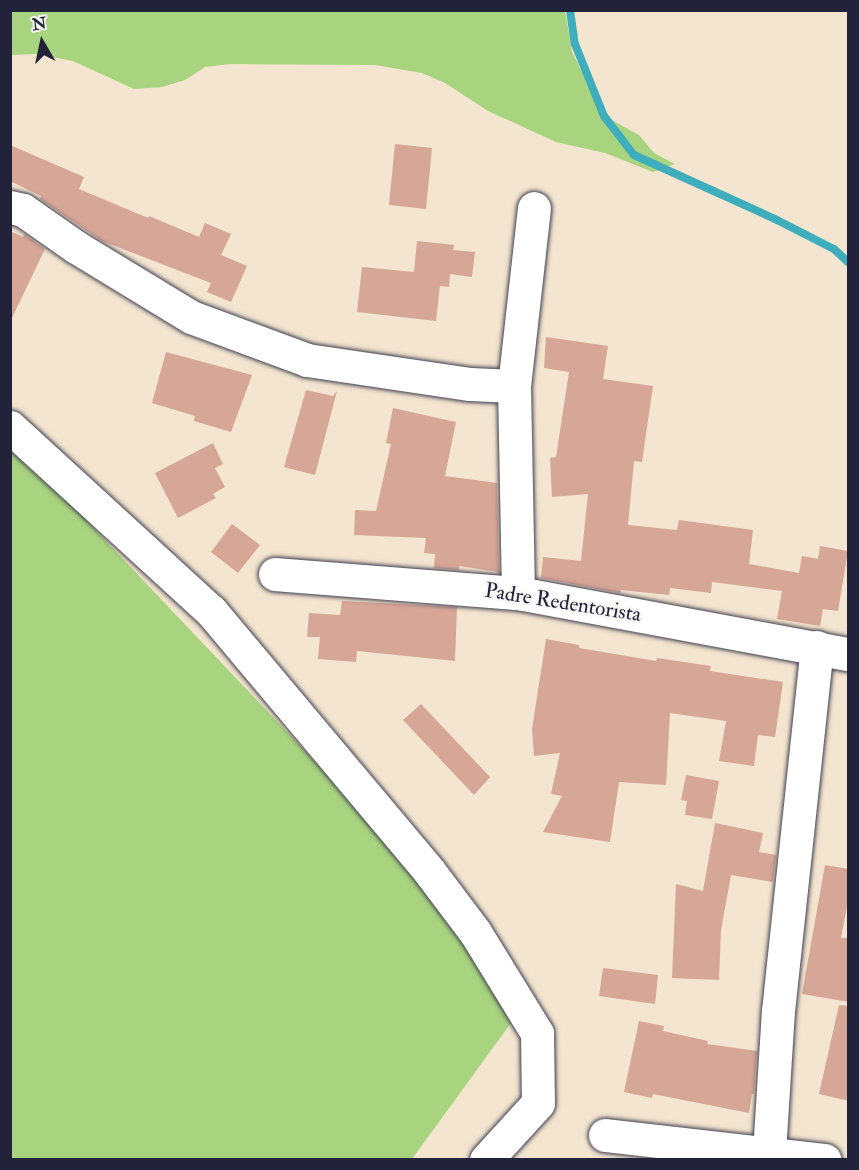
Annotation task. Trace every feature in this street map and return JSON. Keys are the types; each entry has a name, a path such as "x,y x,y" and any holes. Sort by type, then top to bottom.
{"street":[{"path":"10,207 23,210 76,247 191,317 307,360 470,384 514,386"},
{"path":"518,593 514,386 534,208"},
{"path":"10,427 211,610 429,871 475,932 537,1033 538,1103 486,1160"},
{"name":"Padre Redentorista","path":"275,574 518,593 849,654"},
{"path":"769,1153 778,1011 817,647"},
{"path":"605,1135 825,1160"}],"green space":[{"path":"11,10 565,11 572,52 604,116 639,135 654,153 675,164 653,172 605,153 556,142 488,111 445,83 422,73 375,65 230,64 205,67 185,80 162,87 134,89 73,61 36,54 11,55"},
{"path":"10,440 473,928 492,962 511,1023 412,1159 11,1159"}],"building":[{"path":"395,144 432,148 426,209 389,205"},
{"path":"10,145 84,177 79,189 148,218 149,216 199,237 205,223 231,234 221,255 247,266 231,302 207,292 211,283 102,241 40,199 41,196 10,181"},
{"path":"10,231 23,237 24,234 45,249 10,322"},
{"path":"417,241 454,245 453,250 475,252 472,277 450,274 449,287 440,286 436,321 357,312 362,267 414,272"},
{"path":"546,337 608,346 603,379 653,386 642,462 634,461 628,525 677,530 679,520 753,530 749,564 799,573 802,556 818,559 820,546 848,551 838,611 823,609 820,626 777,619 782,591 712,582 711,593 670,588 669,595 621,590 620,593 541,578 543,557 581,561 588,494 552,497 550,458 556,457 569,372 544,368"},
{"path":"166,352 252,375 231,432 194,421 195,416 152,403"},
{"path":"306,390 333,396 337,391 315,475 284,467"},
{"path":"393,408 456,422 445,476 497,483 499,572 459,566 459,570 434,568 435,554 424,553 426,538 354,535 355,510 376,511 391,444 386,443"},
{"path":"213,443 223,464 215,468 225,487 213,494 216,498 178,518 155,473"},
{"path":"232,524 260,545 238,573 211,552"},
{"path":"342,601 457,607 455,661 357,651 356,662 318,659 320,637 307,637 309,613 340,615"},
{"path":"546,639 579,645 579,648 656,661 657,658 711,666 710,671 783,682 775,737 758,735 754,766 719,761 726,721 670,713 666,785 619,782 610,842 543,832 562,796 551,794 560,753 534,756 532,729"},
{"path":"421,704 490,777 474,795 403,720"},
{"path":"686,775 719,781 712,819 685,815 687,801 681,800"},
{"path":"715,823 763,833 759,852 776,855 773,882 731,875 721,930 719,980 672,978 676,884 703,891"},
{"path":"825,865 849,869 849,896 841,938 849,938 849,1002 802,994"},
{"path":"603,968 658,975 655,1004 599,996"},
{"path":"839,1005 849,1006 849,1101 819,1094"},
{"path":"639,1021 664,1026 663,1031 708,1041 707,1044 757,1051 754,1094 752,1094 749,1113 653,1094 652,1098 624,1092"}],"waterway":[{"path":"570,10 575,44 604,116 634,155 775,219 834,249 848,262"}]}
